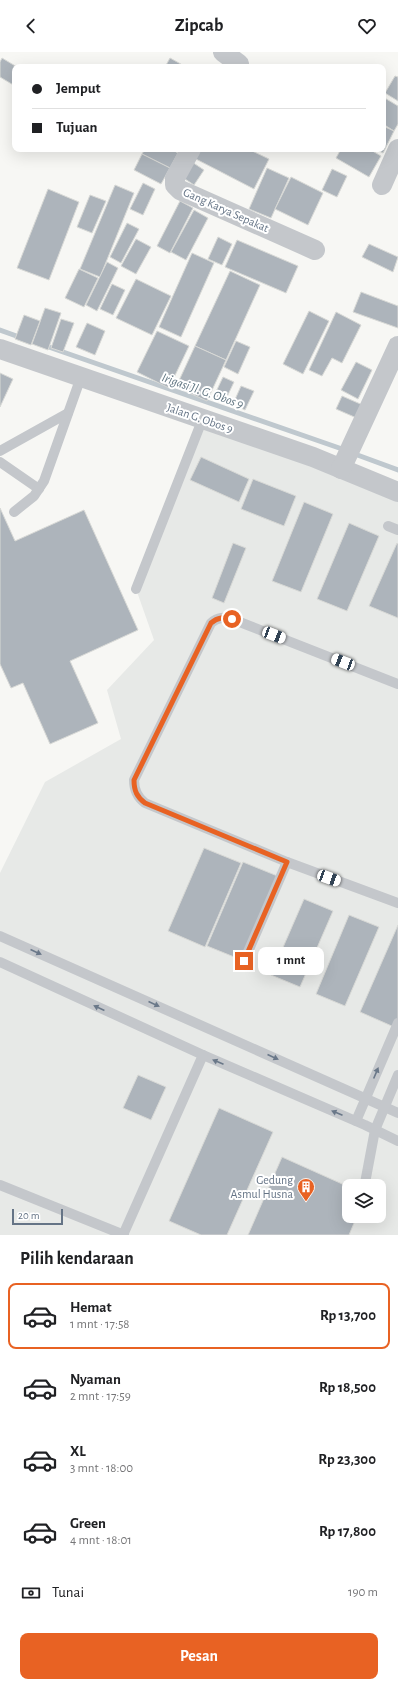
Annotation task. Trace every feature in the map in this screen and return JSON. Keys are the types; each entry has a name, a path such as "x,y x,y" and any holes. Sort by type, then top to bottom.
{"street":[{"path":"223,52 241,61"},
{"path":"382,184 398,149"},
{"name":"Gang Karya Sepakat","path":"189,152 175,178 175,185 180,190 315,250"},
{"path":"341,469 398,346"},
{"name":"Jalan G. Obos 9","path":"0,349 203,418 341,469 398,492"}],"lane":[{"path":"14,512 34,496 48,472 81,377"},
{"path":"0,451 68,413"},
{"path":"136,589 203,418"},
{"path":"0,462 39,489"},
{"path":"398,684 232,619 223,617 215,619 211,623 134,780 134,788 140,799 145,803 287,862 398,903"},
{"path":"244,961 287,862"},
{"path":"0,936 398,1113"},
{"path":"0,962 203,1055 356,1121 398,1141"},
{"path":"356,1121 398,1023"},
{"path":"0,1185 123,1235 203,1055"},
{"path":"366,1179 375,1130 386,1107 398,1075"}],"shaded area":[{"path":"203,418 398,495 398,1235 0,1235 0,873 45,782 121,739 107,690 154,640 136,589"}],"building":[{"path":"2,58 12,64 12,84 0,77 0,62"},
{"path":"170,58 181,64 167,64"},
{"path":"395,76 398,77 398,101 386,94"},
{"path":"386,99 398,106 398,124 394,131 386,126"},
{"path":"386,127 394,131 386,147"},
{"path":"143,152 178,153 170,168 142,154"},
{"path":"197,152 254,152 269,159 254,189 194,158"},
{"path":"339,152 374,152 381,156 369,177 336,158"},
{"path":"142,154 170,168 161,184 134,170"},
{"path":"192,162 204,170 194,185 182,177"},
{"path":"267,168 289,178 271,218 249,209"},
{"path":"332,169 347,176 337,197 322,190"},
{"path":"291,177 323,193 308,225 275,209"},
{"path":"143,183 155,189 143,215 130,209"},
{"path":"115,185 134,193 100,277 80,269"},
{"path":"48,189 79,202 49,280 17,268"},
{"path":"90,195 106,201 92,233 77,227"},
{"path":"180,201 193,208 170,253 157,246"},
{"path":"194,210 208,218 186,260 171,252"},
{"path":"127,223 139,229 121,263 110,257"},
{"path":"218,237 232,244 222,265 208,259"},
{"path":"136,239 151,247 136,274 121,266"},
{"path":"237,240 298,266 286,293 225,267"},
{"path":"369,244 398,257 393,272 362,257"},
{"path":"192,253 214,263 181,337 159,327"},
{"path":"107,262 118,268 97,311 86,305"},
{"path":"79,269 98,278 84,307 65,298"},
{"path":"230,271 260,285 226,360 195,346"},
{"path":"136,279 171,296 152,335 116,318"},
{"path":"112,284 125,290 113,315 100,309"},
{"path":"361,292 398,306 398,328 353,312"},
{"path":"45,308 61,313 48,350 32,344"},
{"path":"309,311 329,321 303,374 283,364"},
{"path":"336,312 361,325 342,363 332,358 322,376 309,370"},
{"path":"24,315 40,321 31,345 15,339"},
{"path":"61,319 74,323 63,352 51,348"},
{"path":"87,323 105,331 95,355 76,347"},
{"path":"157,331 189,346 169,388 137,372"},
{"path":"236,341 250,347 238,374 224,367"},
{"path":"195,346 226,360 207,401 176,387"},
{"path":"356,362 372,370 358,399 341,390"},
{"path":"0,373 13,379 0,407"},
{"path":"223,377 234,382 225,401 214,396"},
{"path":"241,386 254,391 245,410 233,404"},
{"path":"342,396 365,406 359,419 336,409"},
{"path":"201,457 249,479 239,502 190,480"},
{"path":"253,479 296,496 284,526 241,509"},
{"path":"304,502 333,514 301,592 272,581"},
{"path":"0,508 15,541 84,510 138,630 70,661 98,723 50,744 23,683 11,688 0,664"},
{"path":"349,523 379,536 347,611 317,599"},
{"path":"233,543 246,548 224,603 212,598"},
{"path":"397,543 398,544 398,618 369,606"},
{"path":"204,848 241,863 205,947 168,931"},
{"path":"243,862 280,877 244,961 207,946"},
{"path":"304,899 333,911 300,987 271,975"},
{"path":"349,915 379,927 345,1006 316,994"},
{"path":"398,925 398,1019 394,1027 360,1012"},
{"path":"138,1075 166,1087 151,1120 123,1108"},
{"path":"219,1108 273,1132 227,1235 201,1235 169,1221"},
{"name":"Gedung Asmul Husna","path":"282,1157 342,1184 342,1223 354,1223 349,1235 248,1235"}],"waterway":[{"name":"Irigasi Jl. G. Obos 9","path":"0,330 22,338"},
{"name":"Irigasi Jl. G. Obos 9","path":"43,345 345,450"},
{"name":"Irigasi Jl. G. Obos 9","path":"352,453 398,470"}],"place":[{"name":"Gedung Asmul Husna","path":"306,1202"}],"route":[{"path":"232,619 223,617 215,619 211,623 134,780 134,788 136,794 145,803 287,862 244,961"}]}
